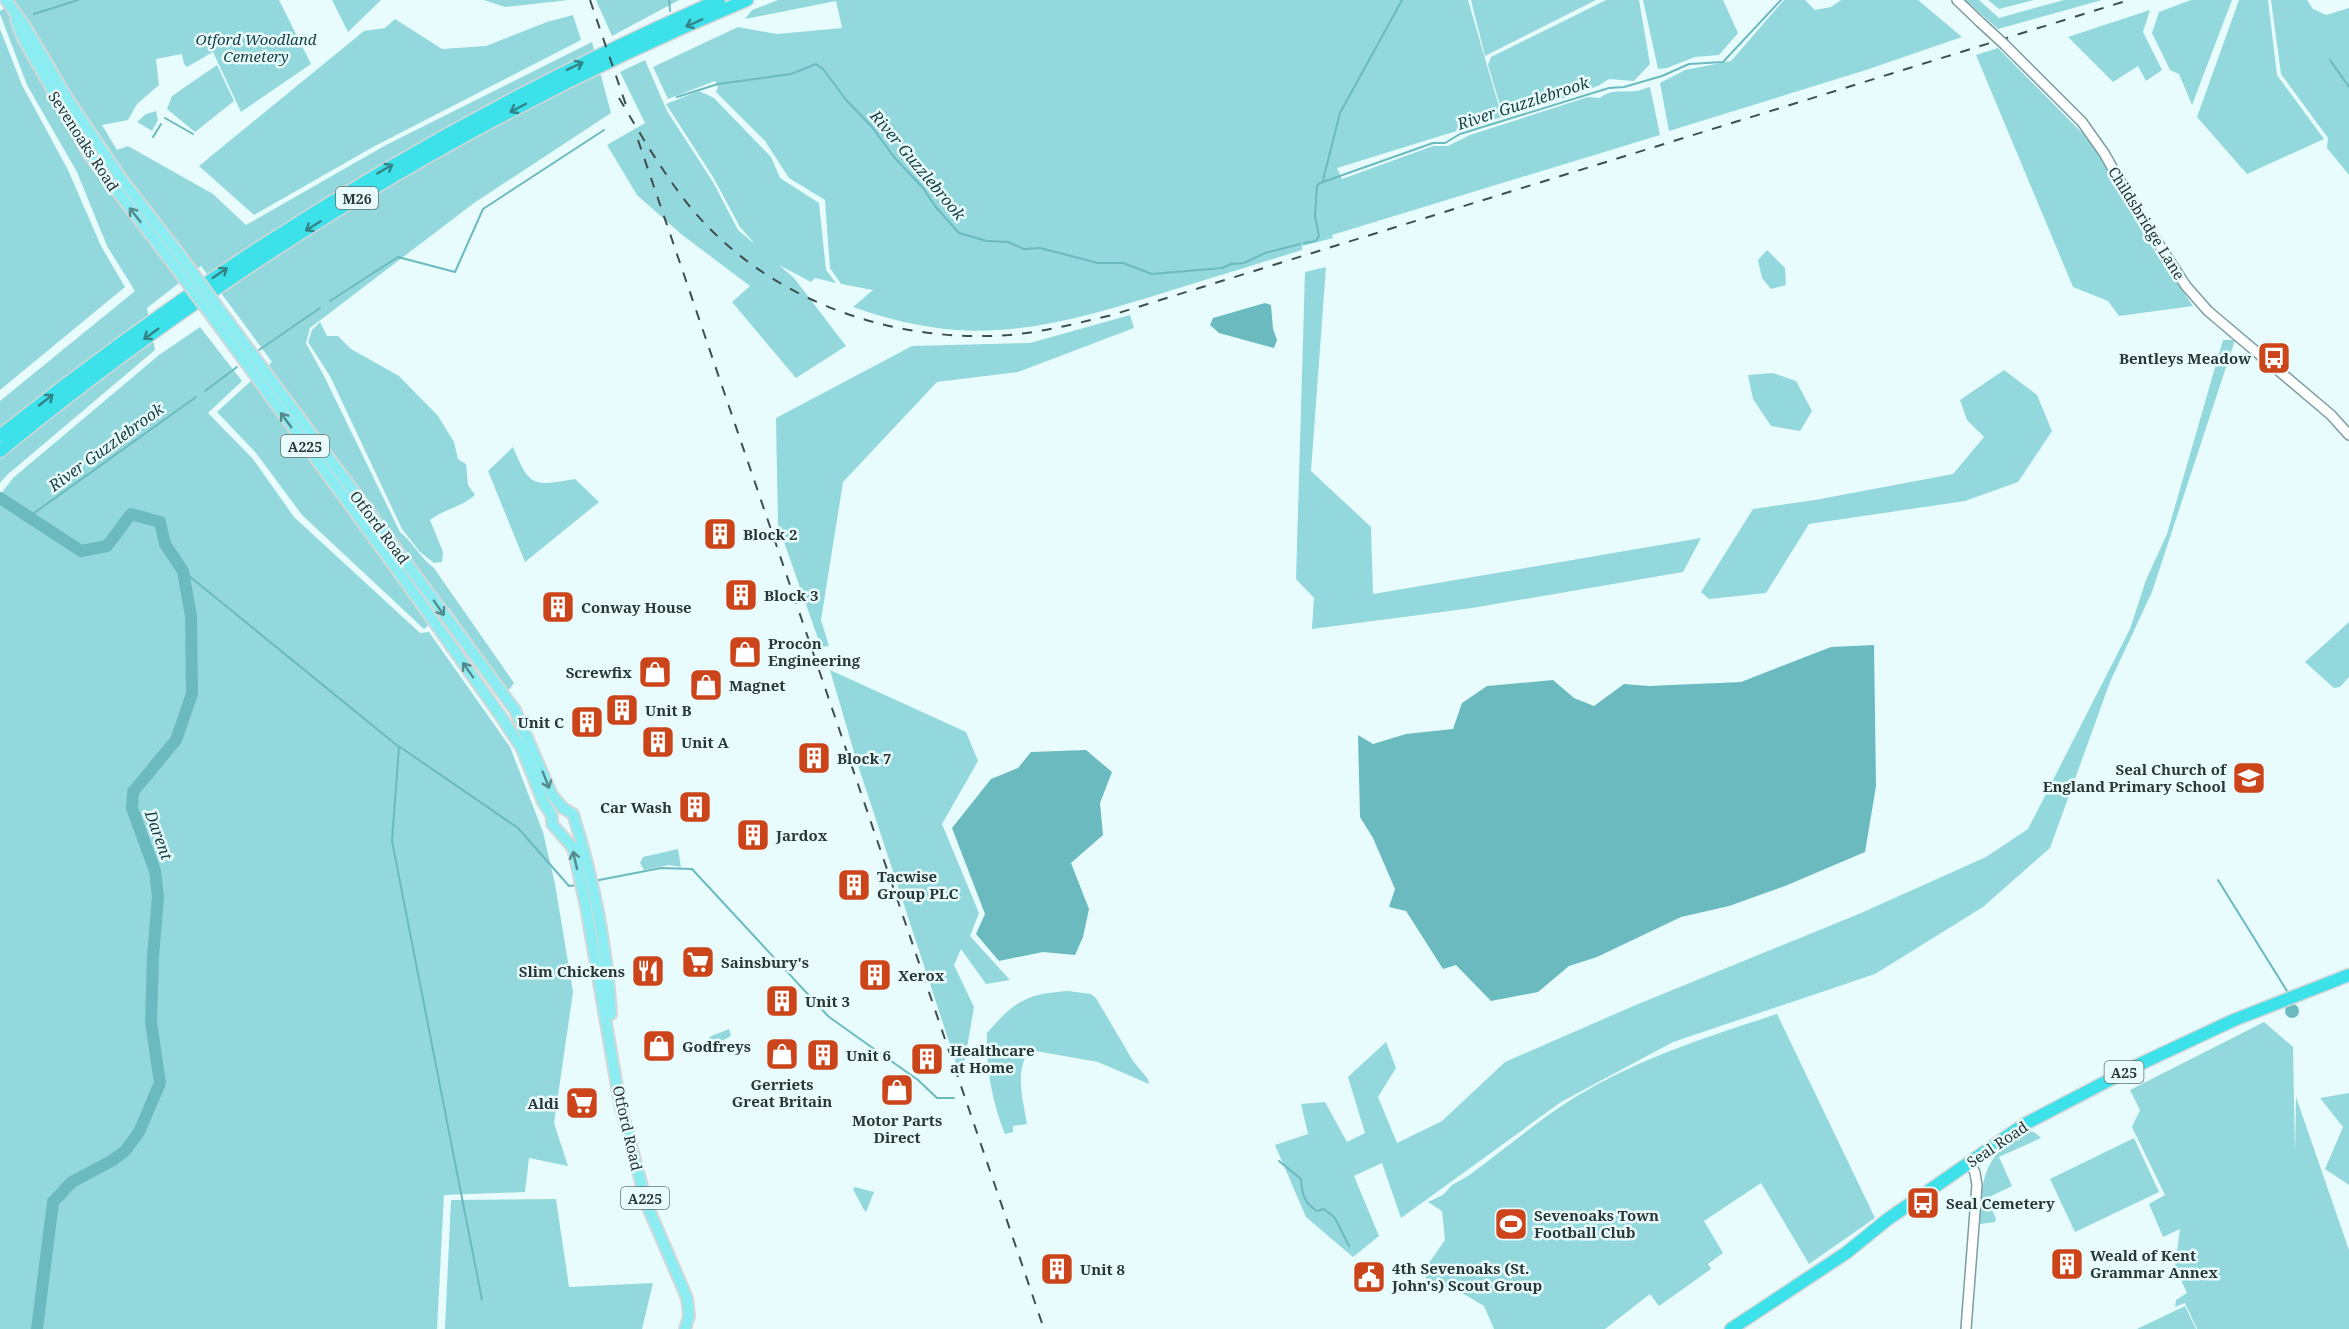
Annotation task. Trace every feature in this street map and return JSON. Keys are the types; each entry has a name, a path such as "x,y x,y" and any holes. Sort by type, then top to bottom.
{"highway":[{"name":"M26","path":"0,436 157,316 321,207 428,144 528,90 642,34 719,0"},
{"name":"M26","path":"0,451 168,322 264,256 362,195 544,94 747,0"},
{"name":"Seal Road","path":"1731,1329 1846,1252 1888,1219 2025,1124 2223,1025 2286,998 2349,975"}],"main road":[{"name":"Sevenoaks Road","path":"6,0 26,28 67,98 176,258"},
{"name":"Otford Road","path":"176,258 502,718 522,749 543,802 552,816 552,824 573,848 586,907 620,1104 647,1205 687,1298 689,1316 685,1329"},
{"name":"Otford Road","path":"220,320 515,710 552,795 563,808 570,811 584,852 600,931 610,992 614,1062"},
{"path":"552,816 557,809 563,808"},
{"path":"558,831 569,830 574,821"}],"street":[{"name":"Childsbridge Lane","path":"1957,0 2082,122 2104,153 2135,208 2186,286 2208,311 2331,415 2349,435"},
{"path":"1966,1329 1977,1185 1970,1162"}],"green space":[{"name":"Otford Woodland Cemetery","path":"13,0 279,0 311,64 241,112 213,52 187,67 182,54 156,59 159,85 137,104 128,120 102,125 117,150 128,146 213,194 246,225 386,145 592,42 611,113 474,203 310,328 306,343 400,532 434,568 514,683 508,691 449,608 424,629 302,515 256,453 217,412 272,362 201,266 147,308 155,350 0,483 0,401 135,291 107,246 77,172 27,85 0,14 0,11 14,2"},
{"path":"332,0 381,0 348,32"},
{"path":"484,0 569,0 505,7"},
{"path":"596,0 679,0 612,36"},
{"path":"778,0 1468,0 1502,117 1337,168 1342,179 1433,146 1448,146 1470,135 1588,97 1600,98 1613,92 1637,91 1650,87 1660,135 1332,235 1333,238 1302,246 1302,250 1089,315 1010,329 983,331 930,327 891,319 853,307 873,290 841,284 830,268 825,200 789,178 765,141 716,92 718,87 715,81 668,99 653,67 738,27 777,34 842,28 836,1 745,19 752,10"},
{"path":"1471,0 1596,0 1485,56"},
{"path":"1606,0 1639,0 1650,64 1634,81 1609,79 1598,86 1549,103 1503,115 1488,65 1491,57"},
{"path":"1643,0 1723,0 1738,33 1719,55 1695,57 1667,68 1658,69"},
{"path":"1784,0 1805,0 1815,10 1831,7 1841,0 1918,0 1962,37 1866,70 1669,131 1660,83 1685,70 1731,61"},
{"path":"1965,0 1979,0 1999,18 2064,0 2102,0 1998,29"},
{"path":"1988,0 2034,0 1999,9"},
{"path":"2191,0 2232,0 2192,105 2179,74 2170,70 2152,33 2159,12"},
{"path":"2239,0 2268,0 2277,75 2324,139 2247,174 2197,117"},
{"path":"2271,0 2307,0 2313,9 2326,15 2349,8 2349,175 2327,148 2328,138 2281,74"},
{"path":"2150,10 2143,32 2162,70 2146,81 2138,66 2113,82 2068,37"},
{"path":"573,15 581,40 373,147 254,215 199,166 364,31 385,28 395,19 442,49 486,46 547,22"},
{"path":"0,29 22,85 68,170 101,246 125,287 0,390"},
{"path":"1998,48 2091,142 2145,237 2193,306 2119,316 2108,301 2073,287 1976,55"},
{"path":"645,60 667,111 713,182 738,230 756,245 740,227 713,177 666,104 699,91 714,98 771,157 780,178 819,203 826,270 836,283 815,278 811,282 779,265 794,278 846,346 796,378 732,302 750,286 681,234 637,195 607,145 645,123 620,72"},
{"path":"217,65 234,101 195,132 167,109 172,96"},
{"path":"156,111 158,120 152,131 137,122 146,114"},
{"path":"1767,250 1785,268 1786,285 1771,289 1762,278 1758,260"},
{"path":"1326,267 1311,471 1371,527 1373,594 1701,538 1683,572 1472,608 1312,629 1314,598 1296,579 1305,272"},
{"path":"1130,315 1134,328 1018,372 937,382 843,482 821,620 829,646 821,647 778,525 776,418 912,346 1030,343"},
{"path":"320,322 327,336 338,336 351,349 399,376 438,416 454,442 458,459 466,464 468,485 475,495 430,520 443,552 442,562 434,563 420,552 402,529 330,376 308,342 312,330"},
{"path":"200,327 242,381 208,413 253,459 294,517 420,633 429,632 510,747 543,832 555,884 573,992 554,1123 568,1166 529,1158 525,1192 444,1195 437,1329 0,1329 0,495 13,478 159,355"},
{"path":"2223,340 2235,340 2152,592 2110,682 2050,848 1983,907 1875,974 1673,1042 1561,1102 1401,1218 1382,1163 1354,1176 1379,1236 1353,1257 1306,1217 1275,1145 1308,1134 1301,1104 1325,1102 1347,1142 1365,1133 1348,1077 1386,1042 1396,1068 1378,1097 1397,1143 1442,1121 1505,1062 1631,1007 1861,913 1986,857 2028,829 2130,629 2146,580 2167,534"},
{"path":"2004,370 2037,395 2052,431 2018,482 1965,501 1809,524 1766,593 1709,599 1701,592 1753,509 1815,500 1953,474 1984,437 1967,420 1960,400"},
{"path":"1773,373 1796,381 1812,411 1800,431 1771,426 1753,399 1748,375"},
{"path":"513,447 524,470 535,481 550,483 575,479 599,502 525,562 488,471"},
{"path":"2349,622 2349,677 2340,687 2334,688 2305,662"},
{"path":"830,670 966,732 978,761 942,824 979,913 970,936 1010,980 986,984 961,949 954,965 974,1007 964,1065 958,1069 856,759"},
{"path":"678,849 681,867 669,865 644,870 640,863 643,857"},
{"path":"1068,991 1091,994 1096,998 1149,1084 1098,1062 1030,1050 1025,1058 1021,1076 1027,1124 1013,1126 1013,1132 1005,1134 991,1085 987,1033 1006,1013 1022,1001 1042,994"},
{"path":"1777,1014 1875,1218 1809,1264 1761,1183 1704,1221 1723,1253 1708,1264 1711,1269 1659,1306 1650,1294 1605,1329 1494,1329 1484,1306 1457,1290 1429,1291 1424,1270 1445,1240 1442,1211 1428,1202 1443,1195 1452,1185 1468,1176 1551,1113 1613,1076 1667,1052"},
{"path":"2264,1022 2293,1047 2295,1155 2296,1097 2349,1250 2349,1329 2197,1329 2185,1303 2175,1307 2176,1300 2187,1293 2175,1267 2180,1229 2163,1237 2149,1204 2165,1195 2132,1127 2140,1110 2130,1090"},
{"path":"729,1029 731,1036 712,1046 709,1037"},
{"path":"2349,1093 2349,1185 2325,1169 2343,1127 2320,1098"},
{"path":"2025,1131 2034,1132 2041,1138 1999,1157 2012,1186 1987,1198 1996,1219 1995,1222 1980,1224 1982,1194 1987,1170 2000,1150"},
{"path":"2134,1138 2159,1192 2075,1232 2050,1179"},
{"path":"855,1187 874,1192 866,1212 853,1189"},
{"path":"556,1199 569,1287 653,1283 642,1329 445,1329 451,1200"},
{"path":"2185,1306 2196,1329 2137,1329"}],"shaded area":[{"path":"1265,303 1271,305 1273,329 1277,340 1274,348 1219,333 1210,325 1213,318"},
{"path":"1874,645 1876,786 1865,852 1785,886 1729,906 1681,917 1597,957 1569,966 1538,992 1491,1001 1456,965 1443,969 1406,911 1389,907 1395,889 1373,838 1360,817 1358,735 1373,744 1406,734 1453,729 1462,703 1487,686 1553,680 1574,698 1594,706 1624,684 1649,686 1741,682 1831,647"},
{"path":"1086,750 1112,772 1100,803 1103,835 1071,863 1089,909 1083,937 1075,955 1043,952 999,961 976,934 985,914 952,828 991,779 1018,768 1031,752"},
{"path":"2292,1004 2297,1006 2299,1011 2297,1016 2292,1018 2287,1016 2285,1011 2287,1006"}],"waterway":[{"path":"34,14 78,0"},
{"path":"669,0 670,11"},
{"path":"1323,180 1340,113 1402,0"},
{"name":"River Guzzlebrook","path":"1304,243 1316,241 1319,236 1315,216 1317,186 1320,183 1433,143 1445,143 1460,134 1609,88 1624,87 1662,76 1689,64 1723,62 1781,0"},
{"path":"2330,60 2349,87"},
{"name":"River Guzzlebrook","path":"677,97 718,84 791,74 816,64 823,69 847,101 872,127 894,157 923,188 935,206 959,233 987,241 1008,242 1024,249 1040,248 1098,263 1123,263 1152,274 1222,268 1300,244"},
{"path":"165,118 193,134"},
{"path":"153,137 161,124"},
{"name":"River Guzzlebrook","path":"330,301 398,257 455,272 483,209 604,130"},
{"name":"River Guzzlebrook","path":"259,350 320,308"},
{"name":"River Guzzlebrook","path":"205,391 237,367"},
{"name":"River Guzzlebrook","path":"30,516 196,397"},
{"name":"Darent","path":"0,498 81,551 107,546 131,514 160,522 165,544 183,571 191,616 192,694 176,740 133,792 132,808 155,871 158,897 151,1022 160,1083 139,1132 125,1151 72,1182 53,1202 37,1329"},
{"path":"183,571 399,747 392,841 482,1300"},
{"path":"400,747 518,828 569,886 577,885"},
{"path":"594,881 661,868 692,869 829,1017 918,1080 937,1098 954,1098"},
{"path":"2218,880 2287,994"},
{"path":"1279,1161 1301,1179 1303,1194 1309,1205 1317,1211 1324,1209 1335,1218 1349,1246"}],"railway":[{"path":"590,0 626,105"},
{"path":"619,98 674,186 714,233 749,262 787,287 829,307 872,322 917,331 963,336 1009,335 1112,315 2129,0"},
{"path":"638,140 1044,1329"}],"place":[{"name":"Bentleys Meadow","path":"2274,358"},
{"name":"Block 2","path":"720,534"},
{"name":"Block 3","path":"741,595"},
{"name":"Conway House","path":"558,607"},
{"name":"Procon Engineering","path":"745,652"},
{"name":"Screwfix","path":"655,672"},
{"name":"Magnet","path":"706,685"},
{"name":"Unit B","path":"622,710"},
{"name":"Unit C","path":"587,722"},
{"name":"Unit A","path":"658,742"},
{"name":"Block 7","path":"814,758"},
{"name":"Seal Church of England Primary School","path":"2249,778"},
{"name":"Car Wash","path":"695,807"},
{"name":"Jardox","path":"753,835"},
{"name":"Tacwise Group PLC","path":"854,885"},
{"name":"Sainsbury's","path":"698,962"},
{"name":"Slim Chickens","path":"648,971"},
{"name":"Xerox","path":"875,975"},
{"name":"Unit 3","path":"782,1001"},
{"name":"Godfreys","path":"659,1046"},
{"name":"Gerriets Great Britain","path":"782,1054"},
{"name":"Unit 6","path":"823,1055"},
{"name":"Healthcare at Home","path":"927,1059"},
{"name":"Motor Parts Direct","path":"897,1090"},
{"name":"Aldi","path":"582,1103"},
{"name":"Seal Cemetery","path":"1923,1203"},
{"name":"Sevenoaks Town Football Club","path":"1511,1224"},
{"name":"Weald of Kent Grammar Annex","path":"2067,1264"},
{"name":"Unit 8","path":"1057,1269"},
{"name":"4th Sevenoaks (St. John's) Scout Group","path":"1369,1277"}]}
